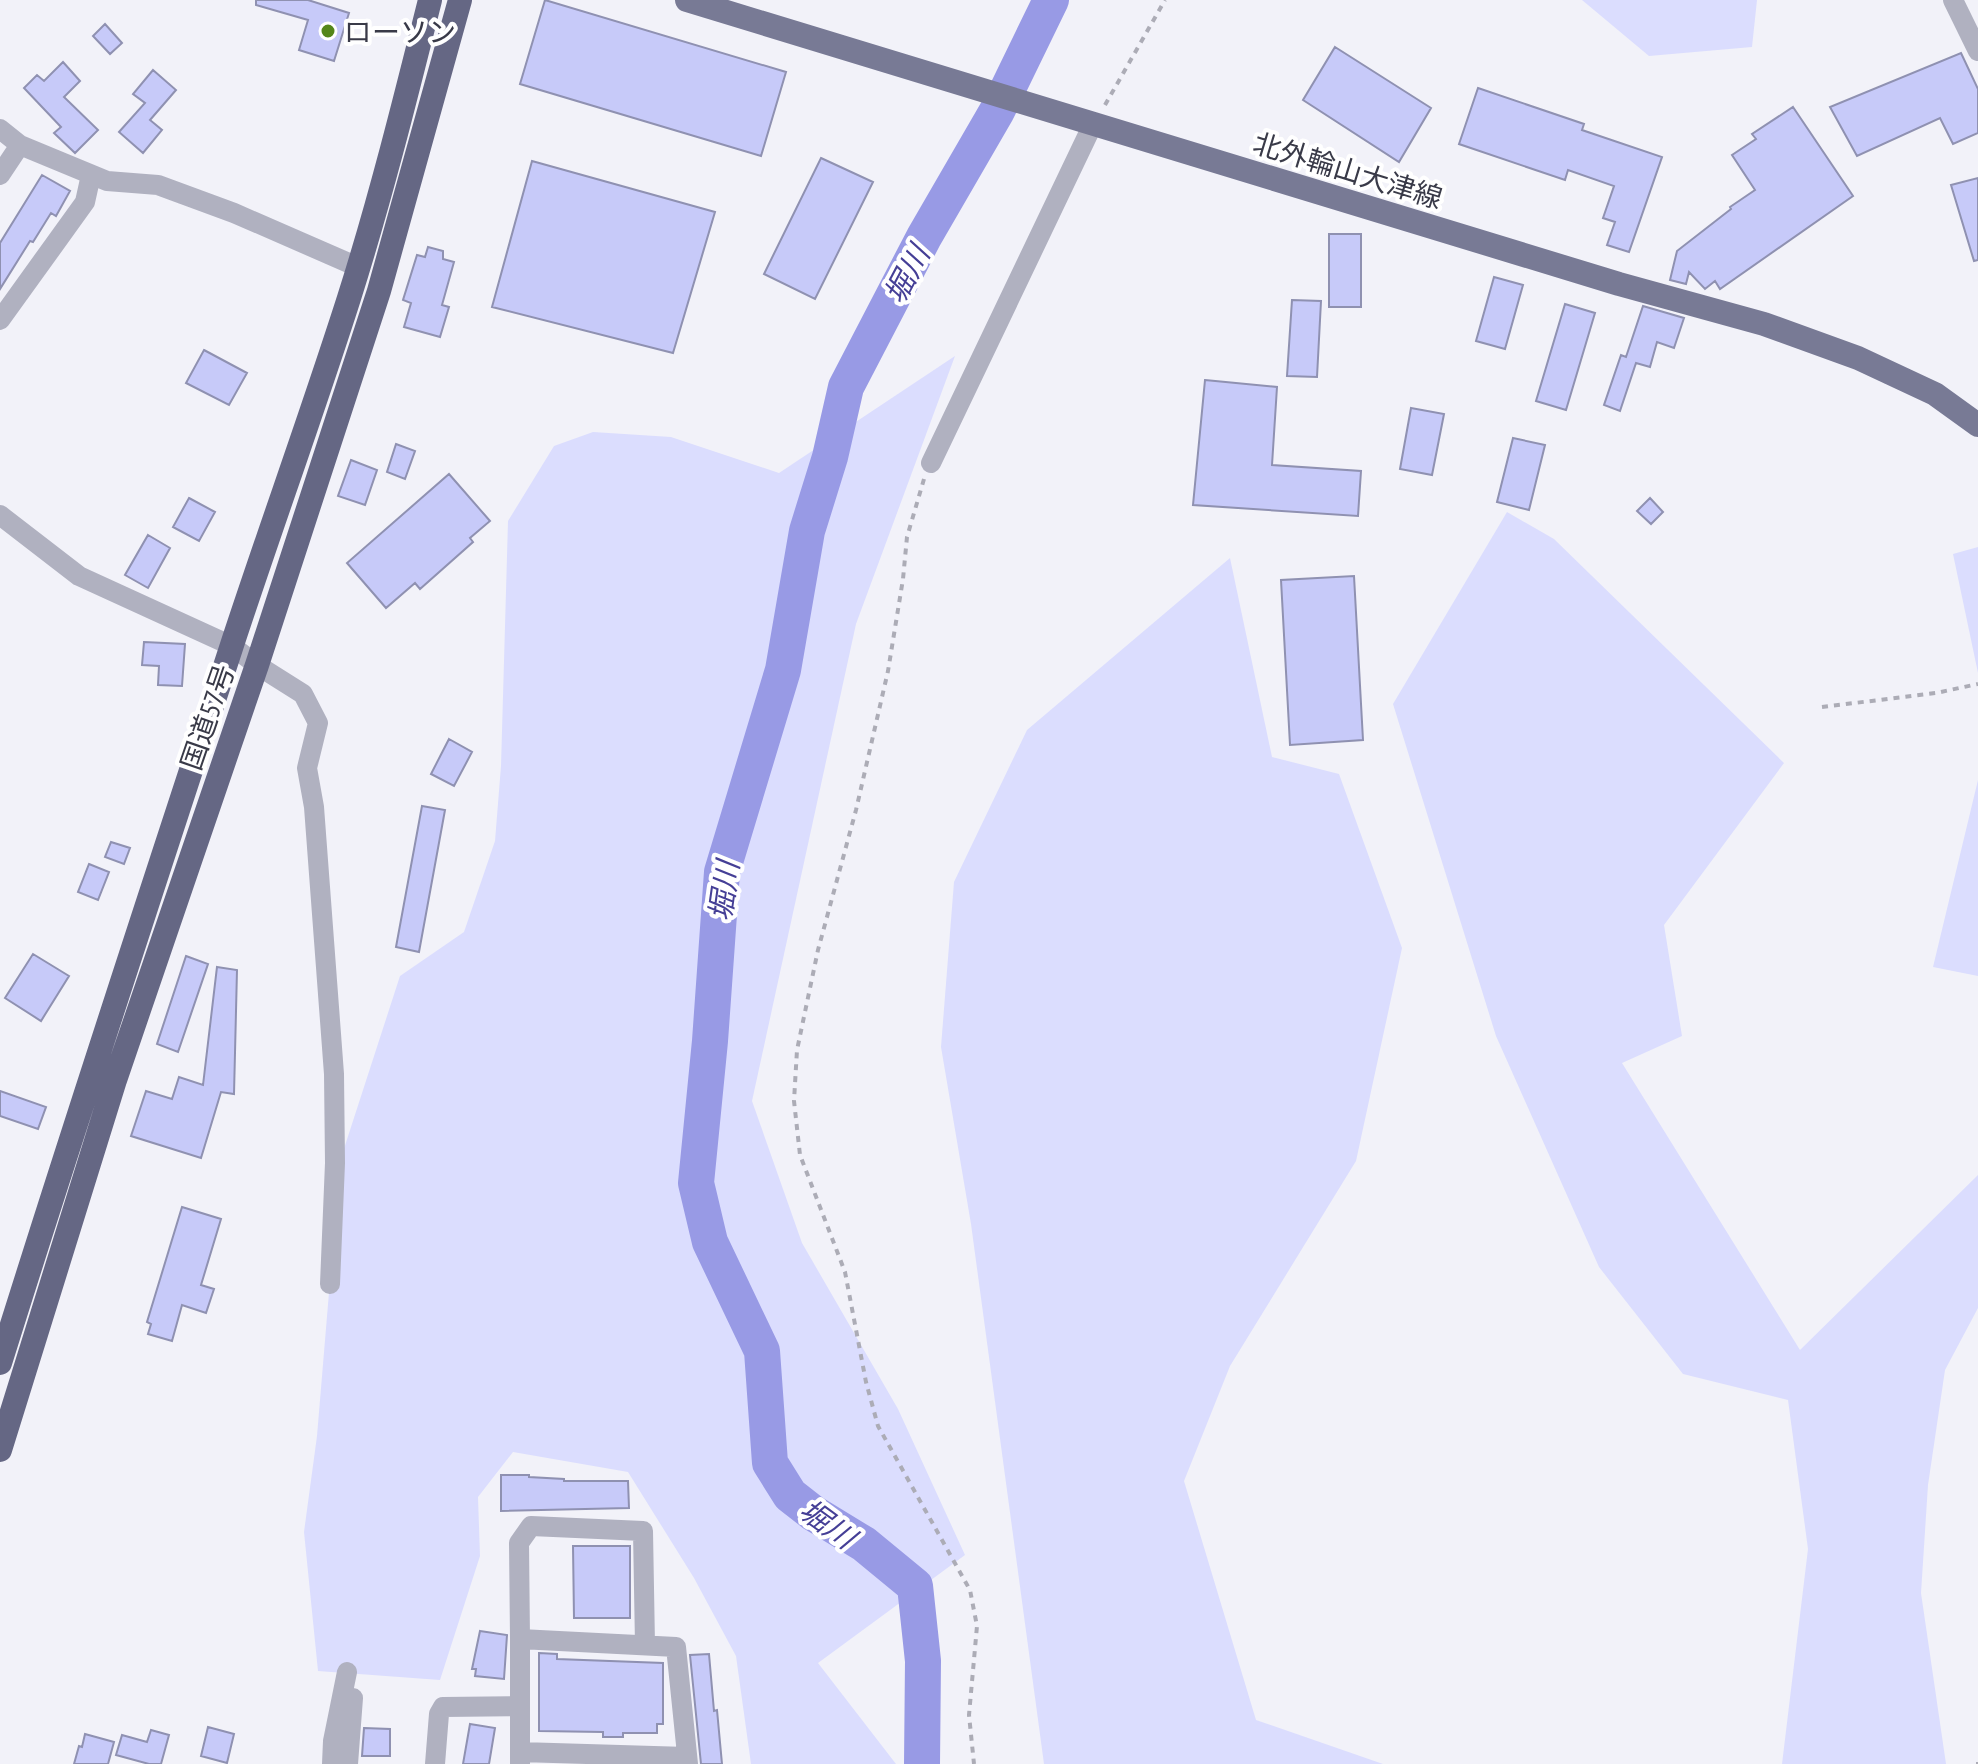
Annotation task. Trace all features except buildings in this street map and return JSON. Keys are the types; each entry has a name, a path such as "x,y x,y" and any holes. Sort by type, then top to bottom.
{"highway":[{"name":"国道57号","path":"0,1363 90,1074 154,890 358,267 398,129 430,0"},
{"name":"国道57号","path":"0,1450 115,1080 257,665 379,291 460,0"}],"main road":[{"name":"北外輪山大津線","path":"687,0 1619,284 1764,324 1912,381 1978,425"}],"street":[{"path":"1953,0 1978,51"},
{"path":"931,463 1093,124"},
{"path":"0,129 20,145 91,175 107,181 158,185 234,213 358,267"},
{"path":"0,175 20,145"},
{"path":"0,320 85,202 91,175"},
{"path":"0,515 79,576 232,646 303,694 318,723 307,768 314,807 334,1074 335,1163 330,1284"},
{"path":"520,1639 676,1647 687,1761 520,1758 519,1543 531,1526 643,1531 645,1645"},
{"path":"332,1764 333,1741 347,1672"},
{"path":"348,1764 353,1698"},
{"path":"435,1764 439,1714 443,1707 520,1706"}],"path":[{"path":"1093,124 1165,0"},
{"path":"931,463 918,492 907,537 888,671 856,810 818,950 797,1050 794,1101 800,1155 845,1272 866,1382 878,1426 970,1590 977,1626 969,1715 974,1764"},
{"path":"1822,707 1936,693 1978,684"}],"shaded area":[{"path":"1582,0 1757,0 1752,47 1649,56"},
{"path":"955,356 856,624 752,1101 802,1243 898,1409 965,1555 818,1663 896,1764 751,1764 736,1656 694,1578 628,1472 513,1452 478,1497 480,1556 440,1680 318,1671 304,1532 317,1436 340,1161 400,976 464,932 495,841 501,766 508,521 554,446 593,432 671,437 779,473"},
{"path":"1507,512 1554,539 1784,763 1664,925 1682,1036 1622,1063 1800,1350 1978,1175 1978,1308 1945,1370 1928,1485 1921,1593 1946,1764 1782,1764 1808,1549 1788,1400 1683,1374 1599,1267 1496,1036 1393,704"},
{"path":"1978,547 1978,673 1953,554"},
{"path":"1230,558 1272,757 1339,774 1402,948 1356,1161 1230,1366 1184,1481 1256,1720 1383,1764 1044,1764 971,1224 941,1047 954,882 1027,730"},
{"path":"1978,780 1978,976 1933,967"}],"waterway":[{"name":"堀川","path":"922,1764 923,1661 915,1586 864,1544 790,1495 770,1463 762,1351 710,1242 696,1183 722,872 783,670 807,531 830,457 846,387 924,237 997,111 1051,0"}],"place":[{"name":"ローソン","path":"328,31"}]}
